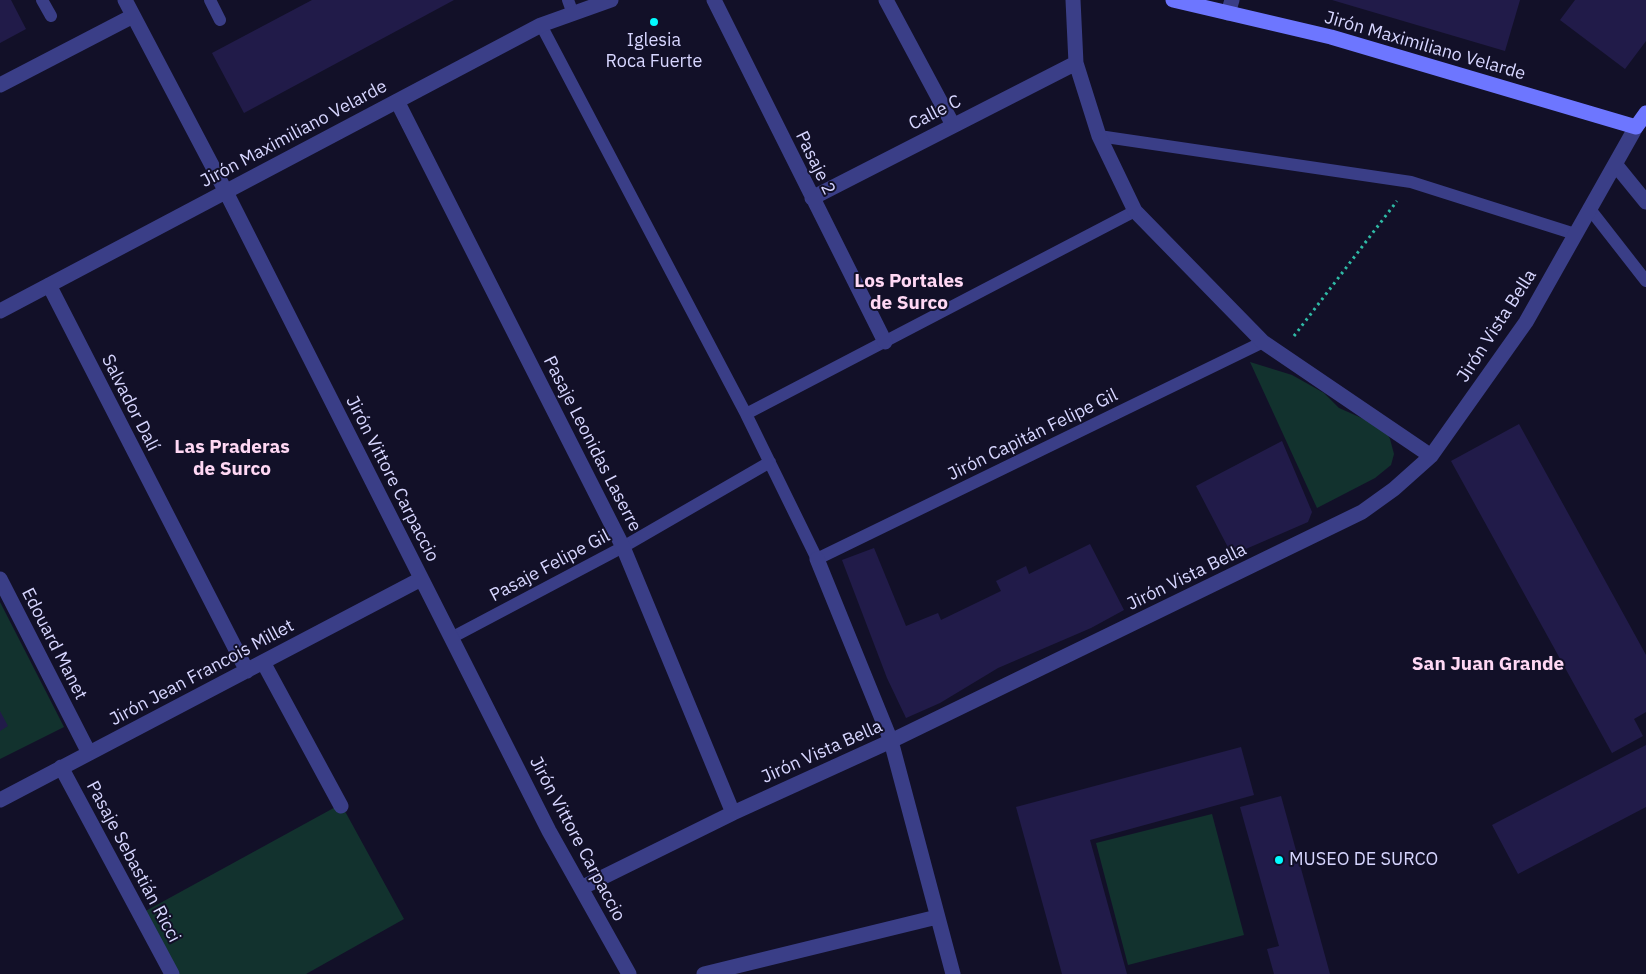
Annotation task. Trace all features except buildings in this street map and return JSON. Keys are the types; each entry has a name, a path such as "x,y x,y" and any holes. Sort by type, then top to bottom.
{"street":[{"name":"Jirón Vittore Carpaccio","path":"125,0 226,192 549,831 629,974"},
{"name":"Jirón Maximiliano Velarde","path":"0,311 541,25 570,7 611,0"},
{"name":"Pasaje 2","path":"714,0 885,342"},
{"path":"886,0 953,125"},
{"path":"1074,0 1076,63 1099,136 1135,211 1263,342 1431,456"},
{"name":"Jirón Maximiliano Velarde","path":"1173,0 1230,7 1636,127"},
{"path":"0,85 133,16"},
{"name":"Calle C","path":"812,198 1076,63"},
{"name":"Pasaje Leonidas Laserre","path":"397,101 623,547 733,813"},
{"name":"Jirón Vista Bella","path":"581,888 733,813 891,741 1362,512 1394,489 1431,456 1526,322 1589,208 1646,113"},
{"path":"1615,164 1646,202"},
{"name":"Salvador Dalí","path":"48,285 247,671"},
{"path":"818,560 891,741 952,974"},
{"name":"Edouard Manet","path":"0,579 89,753"},
{"name":"Jirón Jean Francois Millet","path":"0,800 421,579"},
{"path":"263,662 340,806"},
{"name":"Pasaje Sebastián Ricci","path":"61,767 172,974"},
{"path":"704,974 937,917"}],"lane":[{"path":"42,0 51,16"},
{"path":"210,0 220,20"},
{"path":"541,25 746,414 818,560"},
{"path":"1099,136 1411,182 1575,234"},
{"path":"1589,208 1646,281"},
{"path":"746,414 1135,211"},
{"name":"Jirón Capitán Felipe Gil","path":"818,560 1263,342"},
{"name":"Pasaje Felipe Gil","path":"451,638 623,547 770,462"}],"path":[{"path":"1280,354 1411,182"}],"green space":[{"path":"1250,362 1292,375 1324,393 1339,408 1384,428 1390,439 1394,454 1391,465 1375,478 1317,508"},
{"path":"0,602 64,727 0,759"},
{"path":"341,804 404,919 306,974 173,974 142,913"},
{"path":"1212,814 1244,935 1128,965 1096,843"}],"place":[{"name":"Iglesia Roca Fuerte","path":"654,22"},
{"name":"MUSEO DE SURCO","path":"1279,860"}],"district":[{"name":"Los Portales de Surco","path":"909,293"},
{"name":"Las Praderas de Surco","path":"232,459"},
{"name":"San Juan Grande","path":"1488,665"}]}
